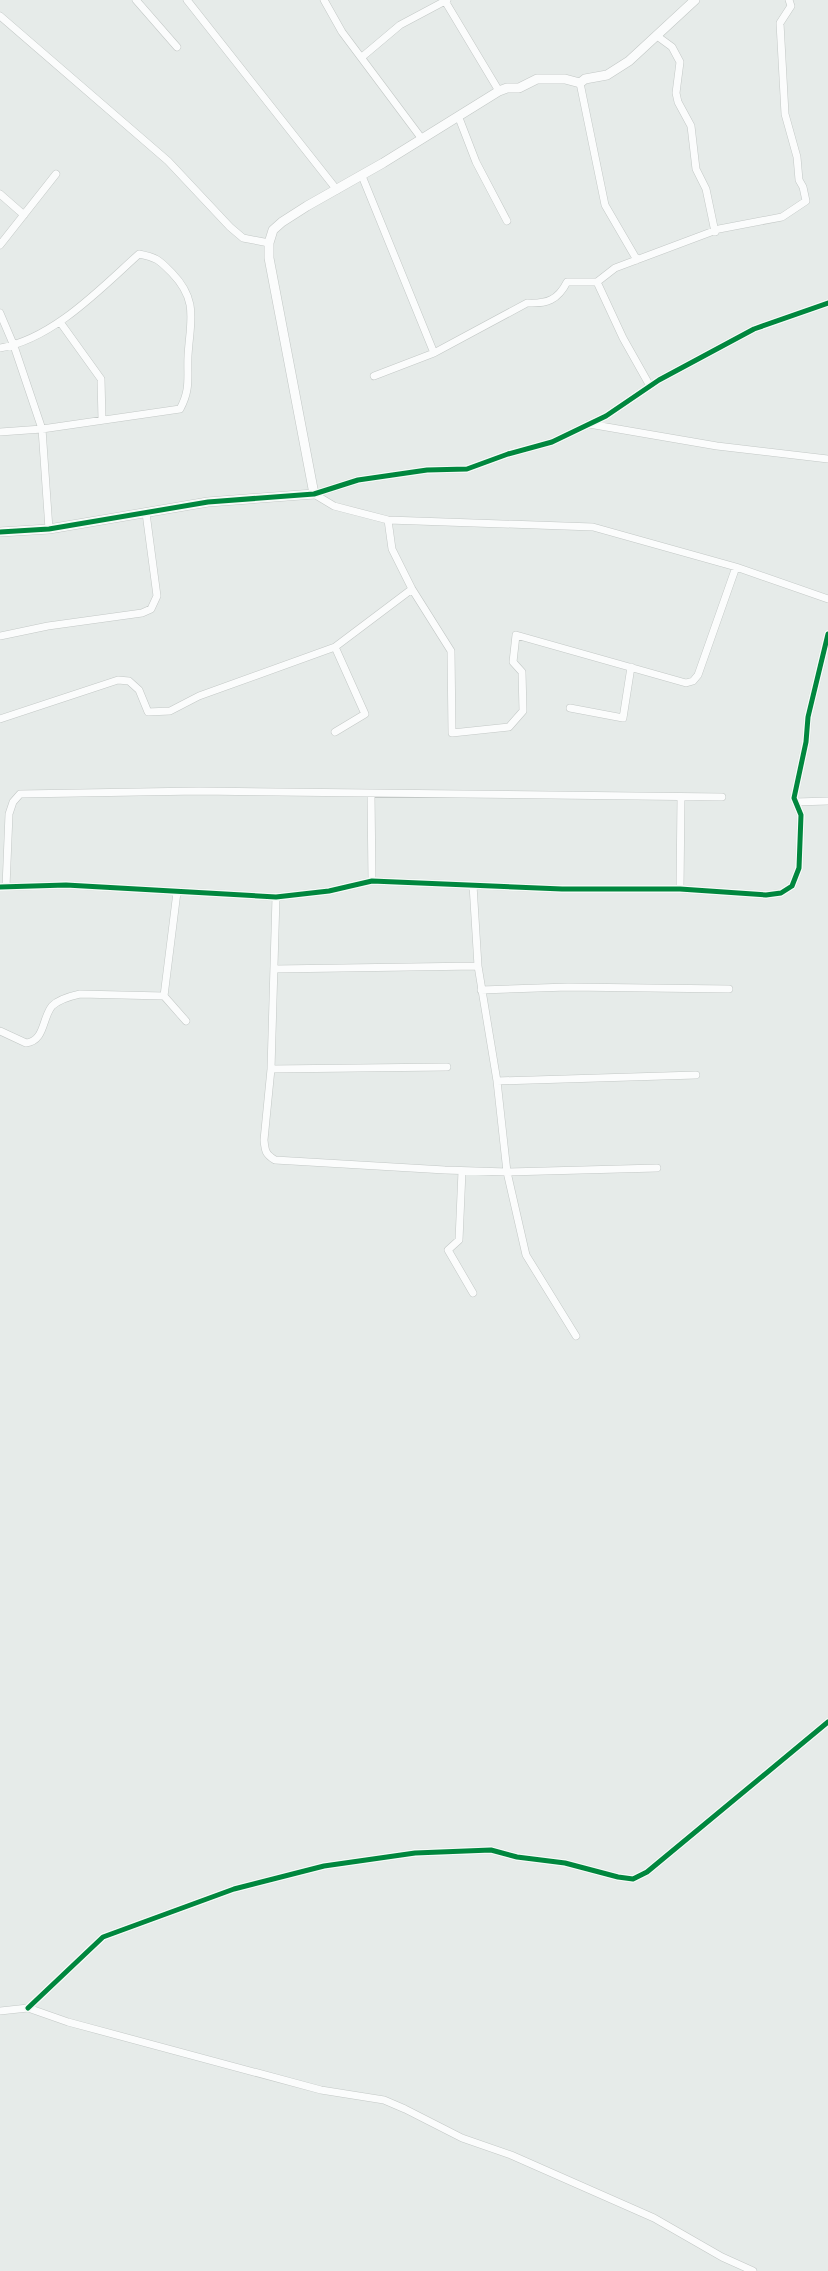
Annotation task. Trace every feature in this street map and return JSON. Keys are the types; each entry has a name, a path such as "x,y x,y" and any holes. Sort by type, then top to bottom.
{"street":[{"path":"187,0 337,190"},
{"path":"324,0 342,32 422,139"},
{"path":"580,83 585,79 607,75 623,64 657,36 694,0"},
{"path":"374,376 434,353 527,303 542,303 561,294 567,282 597,282 615,268 715,232 782,217 806,201 803,187 799,180 797,157 785,114 780,23 792,6 790,0"},
{"path":"139,1 177,47"},
{"path":"362,57 400,26 436,3 446,1 499,91"},
{"path":"0,16 168,161 243,238 270,243"},
{"path":"657,36 672,47 680,62 676,93 678,102 691,126 696,169 706,189 715,232"},
{"path":"580,83 565,79 537,79 519,88 507,88 499,91 458,118 362,176 307,206 282,222 273,230 269,258 314,494 334,506 388,520 593,527 736,567 828,599"},
{"path":"580,83 605,205 637,260"},
{"path":"458,118 476,162 507,221"},
{"path":"0,245 56,174"},
{"path":"362,176 434,353"},
{"path":"0,194 24,215"},
{"path":"0,348 14,346 60,322 139,254 157,258 182,283 188,294 192,307 188,357 188,394 180,409 42,429 0,432"},
{"path":"597,282 623,338 650,386"},
{"path":"0,532 48,529 208,502 314,494 358,480 427,470 467,469 508,454 552,442 606,416 650,386 754,329 828,303"},
{"path":"0,313 14,346 42,429 48,529"},
{"path":"60,322 101,379 102,420"},
{"path":"589,424 710,445 828,459"},
{"path":"0,636 48,626 142,613 151,609 157,596 146,513"},
{"path":"388,520 392,549 412,590 451,651 452,733 509,727 523,711 524,696 522,672 513,662 516,635 686,683 693,682 698,675 736,567"},
{"path":"0,719 118,680 130,681 139,690 148,712 170,711 199,696 335,647 412,590"},
{"path":"722,797 199,791 20,794 13,802 9,814 3,887 66,885 276,897 329,891 372,881 562,890 680,889 766,895 781,893 792,886 799,868 801,815 794,798 806,742 808,717 828,634"},
{"path":"335,647 365,714 335,732"},
{"path":"570,708 623,718 631,667"},
{"path":"370,794 372,881"},
{"path":"680,889 681,797"},
{"path":"796,802 828,801"},
{"path":"473,885 478,966 497,1081 507,1172 526,1255 576,1336"},
{"path":"164,996 177,892"},
{"path":"276,897 271,1069 264,1140 265,1151 275,1160 462,1171 507,1172 657,1168"},
{"path":"275,970 478,966"},
{"path":"481,990 568,988 729,989"},
{"path":"0,1031 26,1043 31,1042 39,1036 47,1013 53,1005 67,997 80,994 164,996 186,1021"},
{"path":"271,1069 447,1067"},
{"path":"497,1081 696,1075"},
{"path":"462,1171 458,1240 448,1250 473,1293"},
{"path":"28,2008 104,1937 234,1889 324,1866 415,1854 491,1850 517,1857 565,1862 618,1877 633,1879 647,1872 828,1722"},
{"path":"0,2011 28,2008 68,2022 321,2090 384,2100 406,2109 462,2138 511,2155 654,2218 689,2239 753,2271"}],"cycle path":[{"path":"0,532 49,529 208,502 314,494 358,480 427,470 467,469 508,454 552,442 606,416 659,380 754,329 828,303"},
{"path":"0,887 66,885 276,897 329,891 372,881 562,889 680,889 766,895 781,893 792,886 799,868 801,815 794,798 806,742 808,717 828,634"},
{"path":"28,2008 103,1937 234,1889 324,1866 415,1853 491,1850 517,1857 565,1863 618,1877 633,1879 647,1872 828,1722"}]}
